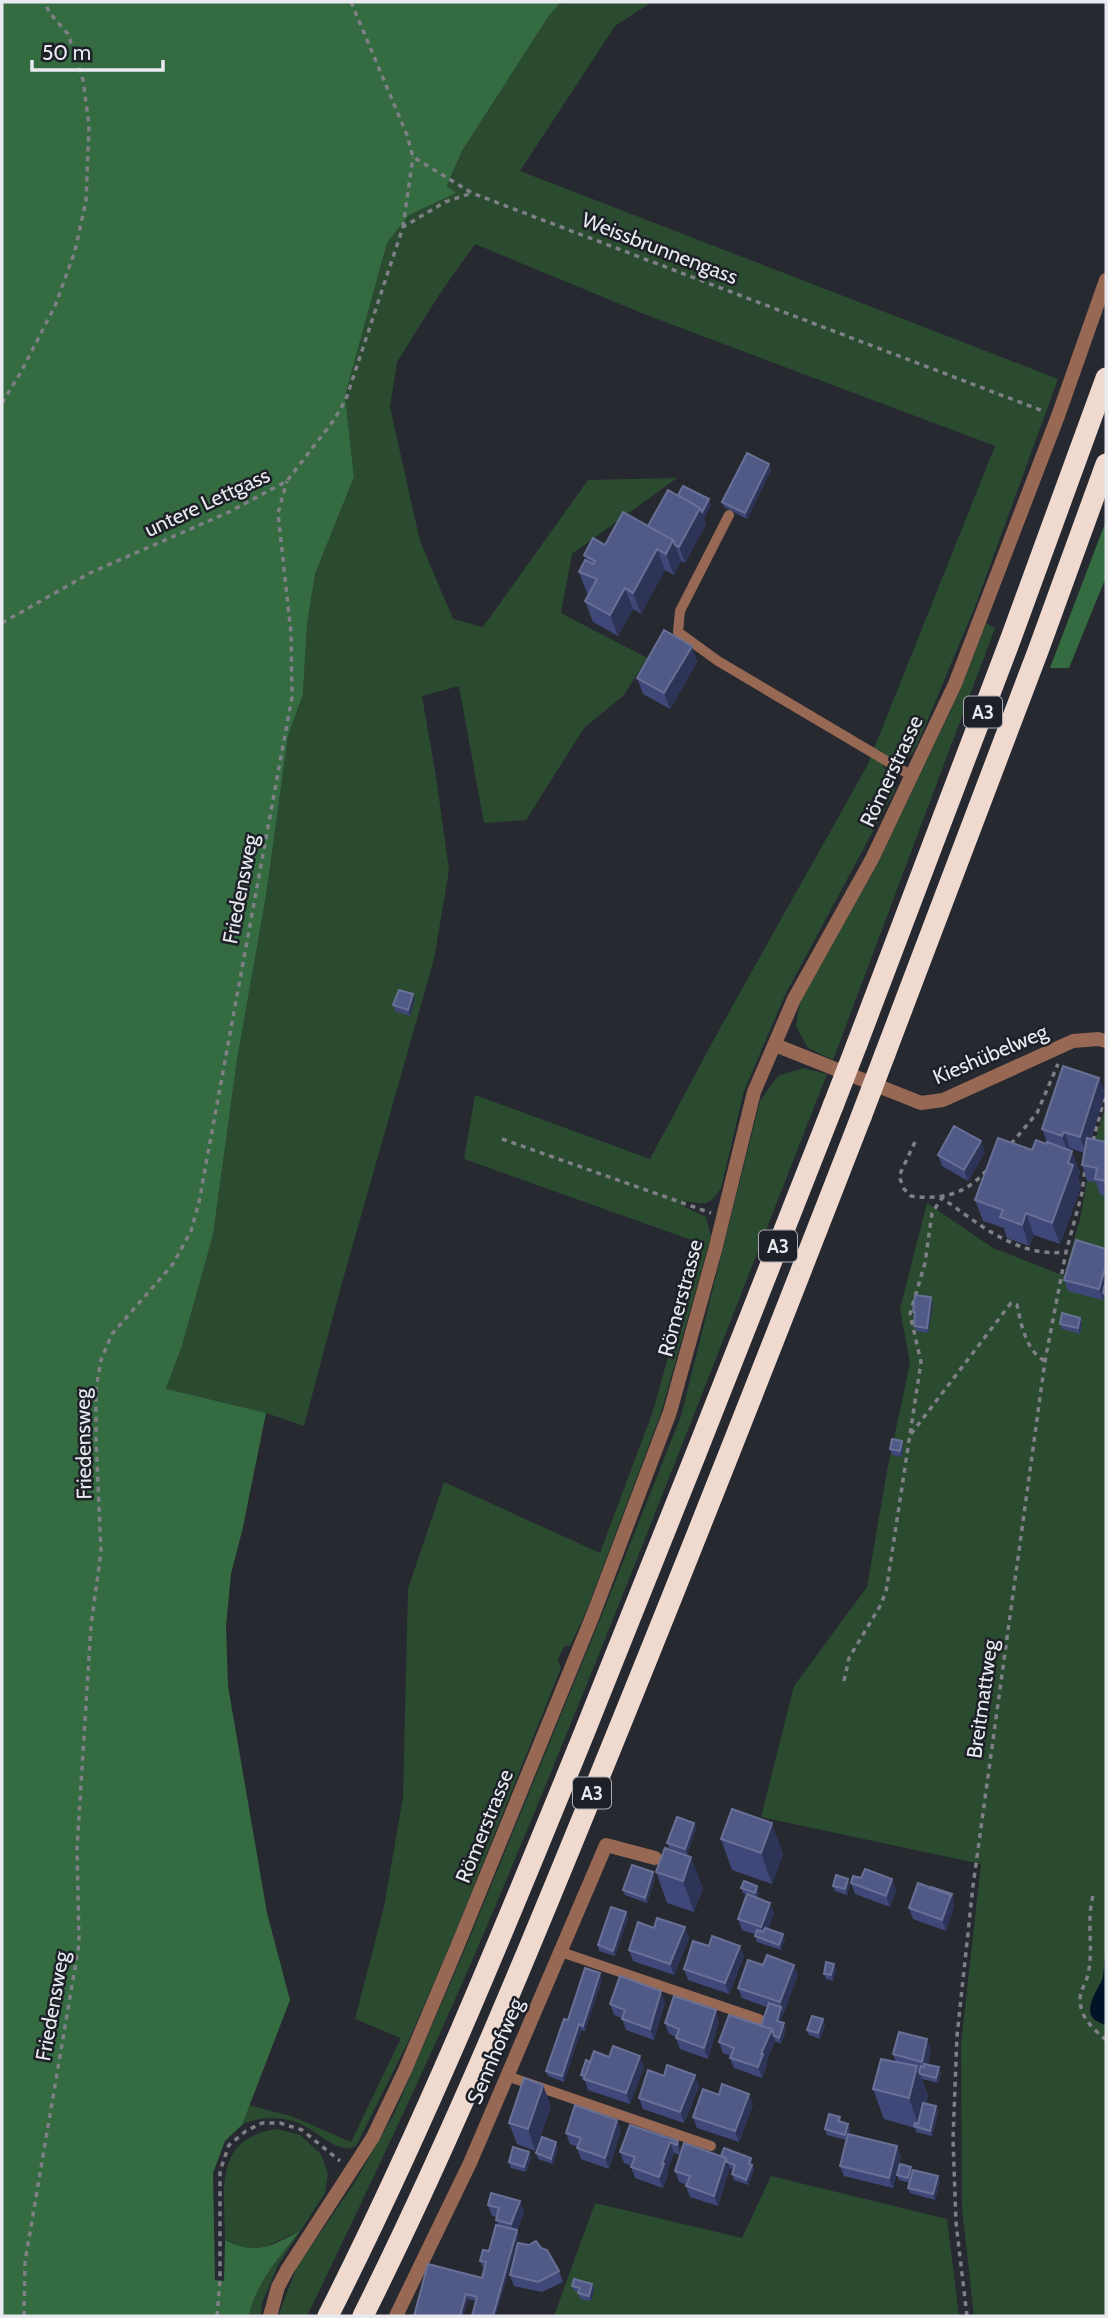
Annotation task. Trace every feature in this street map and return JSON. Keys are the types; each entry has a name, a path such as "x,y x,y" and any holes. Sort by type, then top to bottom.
{"highway":[{"name":"A3","path":"328,2316 429,2103 523,1883 708,1424 833,1106 1106,379"},
{"name":"A3","path":"363,2316 459,2111 565,1862 750,1401 861,1118 1106,464"}],"street":[{"name":"Römerstrasse","path":"270,2316 271,2305 287,2270 373,2137 405,2070 593,1615 670,1412 754,1092 794,999 872,859 955,684 1058,416 1106,280"},
{"name":"Kieshübelweg","path":"775,1045 921,1103 943,1100 1073,1041 1106,1041"},
{"name":"Sennhofweg","path":"396,2316 470,2163 606,1845 655,1858"}],"lane":[{"path":"729,515 680,611 678,632 718,661 912,776"},
{"path":"561,1952 759,2019"},
{"path":"507,2076 711,2147"}],"path":[{"path":"2,403 55,306 75,251 86,201 89,125 83,80 68,34 49,12 45,2"},
{"path":"351,2 407,135 413,157"},
{"name":"Weissbrunnengass","path":"413,157 472,193 1058,416"},
{"name":"untere Lettgass","path":"2,623 90,573 229,512 287,481 334,420 346,399 403,227 413,157"},
{"path":"403,227 445,202 472,193"},
{"name":"Friedensweg","path":"24,2316 25,2262 79,1944 77,1848 91,1625 101,1552 96,1390 101,1360 112,1334 173,1264 191,1231 199,1202 292,697 291,633 278,513 287,481"},
{"path":"1009,1146 1037,1113 1058,1065 1056,1048"},
{"path":"1092,1143 1106,1092"},
{"path":"502,1139 723,1217"},
{"path":"915,1142 899,1176 904,1189 911,1196 942,1198 966,1187 990,1166"},
{"name":"Breitmattweg","path":"967,2316 956,2222 953,2138 957,2036 973,1885 1045,1361 1085,1169"},
{"path":"942,1198 1010,1242 1047,1254 1066,1252"},
{"path":"844,1681 849,1658 886,1591 921,1362 910,1314 925,1263 932,1213 942,1198"},
{"path":"910,1435 1011,1303 1017,1305 1022,1330 1037,1356 1045,1361"},
{"path":"1092,1898 1091,1955 1088,1976 1080,1990 1080,2000 1082,2012 1090,2025 1106,2040"},
{"path":"217,2316 220,2281 220,2171 229,2145 261,2123 280,2123 302,2130 352,2171"}],"green space":[{"path":"2,2 561,2 548,17 462,151 447,186 456,193 409,215 387,243 345,396 354,477 315,574 307,625 303,694 288,736 266,896 237,1060 213,1235 182,1346 166,1389 266,1413 231,1574 226,1626 228,1686 267,1913 290,2000 242,2125 225,2141 213,2173 215,2280 224,2281 225,2240 255,2248 272,2245 300,2231 262,2282 249,2316 2,2316"},
{"path":"561,2 652,2 615,26 520,171 1058,379 976,604 920,738 912,754 901,760 888,756 883,766 892,776 895,790 785,995 744,1091 721,1188 709,1202 684,1201 683,1206 706,1217 711,1236 661,1413 586,1612 570,1646 564,1646 558,1660 561,1668 451,1943 408,2042 356,2146 343,2148 291,2121 266,2118 242,2125 248,2105 291,2116 351,2142 401,2038 355,2019 384,1907 403,1797 408,1589 444,1482 600,1553 653,1411 700,1243 464,1159 475,1095 650,1159 867,766 995,446 644,314 475,244 397,362 390,407 420,541 453,619 483,627 588,480 677,478 572,554 561,613 647,658 624,695 584,728 526,820 484,823 459,686 422,696 449,870 434,959 304,1426 266,1413 166,1390 182,1346 213,1235 237,1060 266,896 288,736 303,694 307,625 315,574 354,477 345,396 387,243 409,215 455,193 447,187 462,151 548,17"},
{"path":"1106,521 1106,577 1069,668 1050,668"},
{"path":"986,623 995,628 833,1060 808,1048 796,1026 800,1002 876,867 959,693"},
{"path":"803,1068 827,1074 521,1845 435,2045 307,2316 278,2316 297,2267 353,2185 393,2116 465,1949 681,1416 760,1101 778,1076"},
{"path":"1106,1106 1106,1953 1103,1977 1092,2000 1090,2012 1092,2017 1106,2025 1106,2316 974,2316 962,2208 961,2044 981,1864 761,1817 794,1686 867,1587 887,1471 910,1363 900,1309 927,1203 993,1248 1064,1276 1080,1219 1090,1155"},
{"path":"277,2129 300,2135 321,2154 328,2173 325,2193 278,2265 262,2303 261,2316 249,2316 262,2282 298,2232 255,2248 225,2240 224,2186 232,2155 241,2143 256,2134"},
{"path":"771,2176 947,2219 959,2316 554,2316 595,2203 742,2238"}],"water":[{"path":"1106,1953 1106,2025 1092,2017 1090,2006 1103,1977"}],"building":[{"path":"747,453 769,464 745,513 722,502"},
{"path":"683,486 709,499 702,512 700,508 678,495"},
{"path":"668,490 700,508 679,547 673,540 648,526"},
{"path":"623,512 673,540 666,554 657,549 633,593 625,588 610,615 585,601 597,579 579,572 585,560 593,564 595,561 584,555 593,538 605,545"},
{"path":"664,630 692,646 664,693 637,678"},
{"path":"399,990 413,994 408,1010 393,1005"},
{"path":"1063,1066 1099,1078 1080,1137 1064,1132 1062,1136 1042,1129"},
{"path":"954,1126 981,1141 964,1170 938,1155"},
{"path":"998,1138 1032,1150 1036,1140 1072,1151 1068,1163 1073,1165 1052,1223 1026,1213 1022,1225 1000,1217 1003,1210 975,1200"},
{"path":"1087,1138 1106,1142 1106,1181 1095,1179 1097,1168 1082,1165"},
{"path":"1076,1240 1106,1249 1106,1265 1099,1289 1064,1280"},
{"path":"915,1295 931,1297 927,1328 914,1326"},
{"path":"1062,1313 1080,1318 1078,1328 1060,1324"},
{"path":"892,1439 902,1441 900,1451 890,1449"},
{"path":"732,1809 772,1823 761,1853 721,1839"},
{"path":"677,1817 694,1823 685,1849 667,1843"},
{"path":"665,1848 691,1857 683,1881 656,1872"},
{"path":"632,1865 653,1872 645,1898 623,1890"},
{"path":"865,1869 892,1879 886,1896 851,1883 853,1876 861,1878"},
{"path":"836,1875 848,1879 845,1889 833,1886"},
{"path":"744,1881 757,1886 755,1893 741,1888"},
{"path":"918,1883 951,1895 942,1920 909,1908"},
{"path":"747,1894 770,1903 761,1927 738,1919"},
{"path":"611,1907 626,1912 613,1951 598,1945"},
{"path":"657,1918 685,1927 670,1964 629,1950 638,1922 654,1928"},
{"path":"765,1928 783,1934 779,1945 755,1936 757,1930 763,1932"},
{"path":"712,1936 740,1946 725,1983 684,1969 693,1941 709,1946"},
{"path":"767,1955 794,1965 780,2002 738,1988 748,1960 763,1965"},
{"path":"826,1962 834,1964 831,1975 824,1974"},
{"path":"585,1968 600,1973 583,2026 579,2024 562,2076 546,2071 564,2019 568,2020"},
{"path":"620,1976 661,1991 650,2029 622,2019 625,2010 610,2004"},
{"path":"674,1996 716,2010 704,2048 676,2038 679,2029 665,2023"},
{"path":"769,2003 781,2007 777,2021 784,2023 779,2038 774,2036 772,2029 761,2026"},
{"path":"729,2015 772,2029 758,2067 730,2058 734,2048 719,2042"},
{"path":"812,2016 823,2019 818,2033 807,2030"},
{"path":"899,2032 927,2039 922,2062 893,2054"},
{"path":"613,2046 640,2056 626,2093 584,2079 594,2051 609,2057"},
{"path":"881,2059 917,2066 909,2098 873,2089"},
{"path":"586,2060 590,2062 585,2076 581,2075"},
{"path":"924,2064 939,2067 936,2078 920,2074"},
{"path":"667,2065 695,2075 680,2112 639,2098 648,2070 664,2076"},
{"path":"524,2078 543,2085 528,2129 509,2123"},
{"path":"722,2084 749,2094 735,2131 693,2117 703,2089 719,2095"},
{"path":"923,2103 936,2106 930,2131 914,2126 915,2123 918,2124"},
{"path":"575,2105 617,2120 605,2158 577,2148 581,2138 566,2133"},
{"path":"829,2114 840,2117 838,2121 848,2124 845,2135 825,2129"},
{"path":"630,2125 678,2141 677,2145 670,2142 659,2177 631,2167 635,2157 620,2152"},
{"path":"848,2134 897,2146 889,2178 840,2166"},
{"path":"542,2137 556,2142 551,2159 536,2153"},
{"path":"684,2143 726,2158 714,2196 686,2186 690,2176 675,2171"},
{"path":"513,2147 529,2152 524,2167 509,2162"},
{"path":"724,2148 751,2158 749,2164 752,2165 746,2180 732,2174 735,2165 721,2156"},
{"path":"900,2164 911,2167 908,2178 897,2175"},
{"path":"913,2170 938,2176 933,2194 908,2188"},
{"path":"491,2193 520,2201 511,2224 496,2220 499,2208 488,2205"},
{"path":"496,2225 517,2230 493,2316 472,2316 477,2297 466,2294 460,2316 414,2316 428,2264 482,2278 486,2262 480,2261 483,2250 489,2251"},
{"path":"536,2241 541,2248 547,2250 559,2271 538,2282 510,2275 518,2243 529,2245"},
{"path":"574,2279 592,2284 589,2296 578,2293 580,2288 572,2286"}]}
